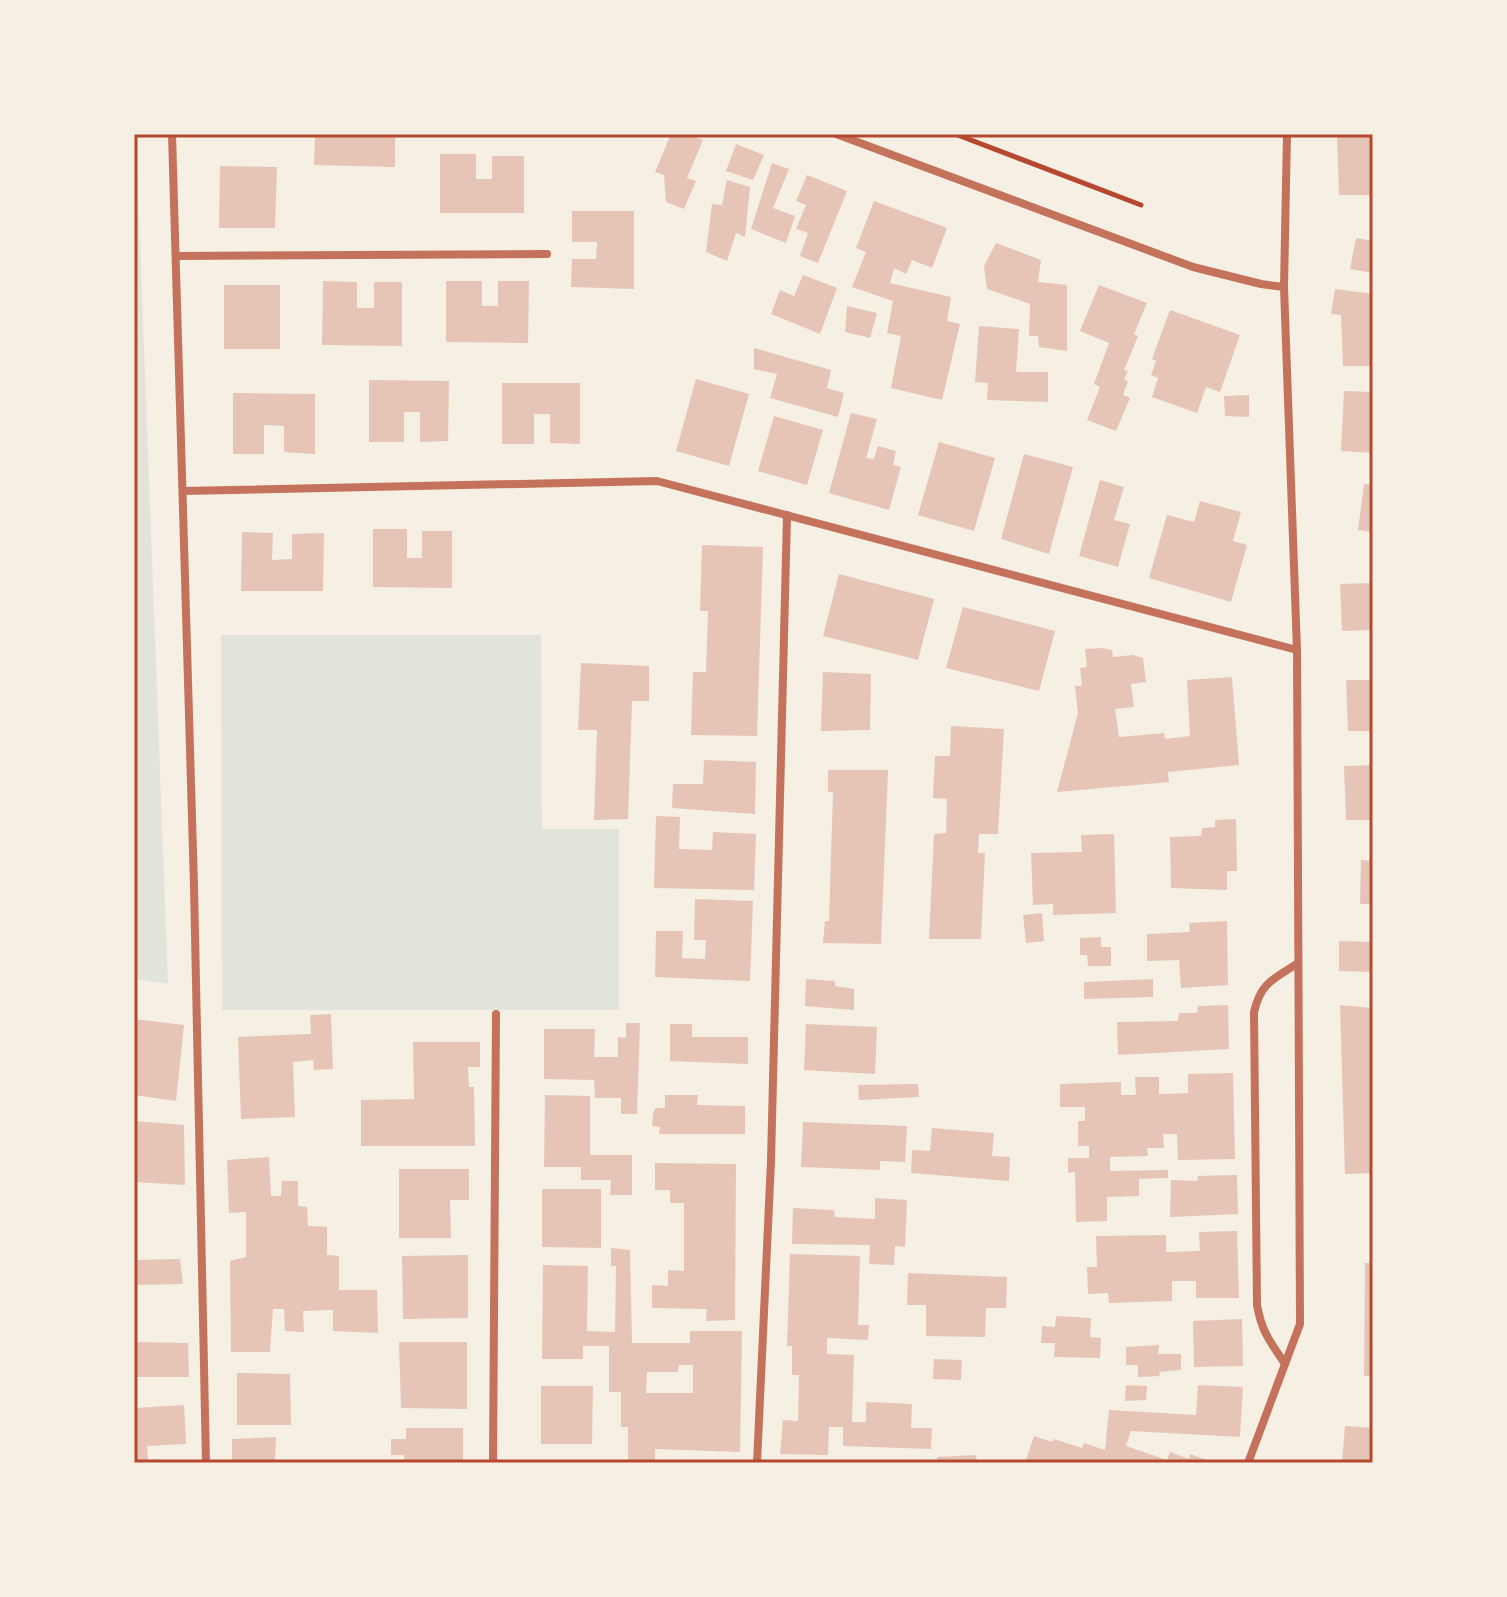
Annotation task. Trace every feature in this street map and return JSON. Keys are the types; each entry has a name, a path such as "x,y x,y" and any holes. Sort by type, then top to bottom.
{"street":[{"path":"172,134 194,886 206,1463"},
{"path":"836,134 1193,267 1284,287"},
{"path":"1248,1463 1300,1324 1297,650 1284,287 1287,134"},
{"path":"176,256 547,254"},
{"path":"183,491 657,481 1297,650"},
{"path":"757,1463 771,1161 787,515"},
{"path":"1285,1364 1267,1338 1257,1305 1254,1012 1260,991 1298,963"},
{"path":"493,1463 496,1014"}],"path":[{"path":"955,134 1141,205"}],"shaded area":[{"path":"136,134 168,984 134,979"},
{"path":"221,635 541,635 542,829 619,829 619,1010 222,1010"}],"building":[{"path":"315,134 395,134 395,167 314,165"},
{"path":"671,134 689,134 703,140 687,178 696,181 684,209 666,202 664,175 655,172"},
{"path":"1337,134 1373,134 1373,195 1339,195"},
{"path":"736,144 764,155 753,180 726,171"},
{"path":"440,154 476,154 476,179 492,179 492,156 524,156 524,213 440,213"},
{"path":"772,163 789,169 773,208 795,216 786,243 751,229"},
{"path":"220,166 277,167 275,228 219,228"},
{"path":"807,175 847,191 818,263 800,256 808,233 796,229 806,205 796,201"},
{"path":"727,180 750,187 745,237 736,233 727,261 706,252 712,204 722,205"},
{"path":"874,201 947,228 932,268 912,260 906,274 894,268 890,283 951,297 947,321 960,324 942,400 891,388 901,336 887,333 893,301 852,287 866,252 856,248"},
{"path":"572,211 634,211 634,289 571,287 572,259 596,259 597,242 572,242"},
{"path":"1356,238 1373,241 1373,273 1350,269"},
{"path":"996,243 1041,260 1038,282 1067,285 1067,351 1039,347 1038,336 1029,336 1030,304 987,289 984,266"},
{"path":"803,275 837,288 820,334 771,314 780,290 794,296"},
{"path":"323,281 357,282 357,308 374,308 374,282 402,282 402,346 322,345"},
{"path":"446,281 482,281 482,306 498,306 498,281 529,281 528,343 446,342"},
{"path":"224,285 280,285 280,349 224,349"},
{"path":"1099,285 1147,303 1124,370 1128,371 1124,380 1128,381 1123,395 1130,398 1116,431 1087,420 1100,387 1094,384 1109,343 1080,331"},
{"path":"1335,289 1373,294 1373,366 1343,366 1341,315 1331,314"},
{"path":"847,306 877,313 870,338 845,332"},
{"path":"1170,310 1240,335 1220,392 1206,387 1197,413 1152,397 1158,378 1151,375 1156,361 1152,359"},
{"path":"979,326 1019,329 1016,372 1048,372 1048,402 987,400 988,383 975,382"},
{"path":"754,348 831,370 827,388 844,393 838,417 770,398 777,374 754,369"},
{"path":"696,379 749,394 729,466 676,451"},
{"path":"369,380 449,381 448,441 420,442 420,412 404,412 404,442 369,442"},
{"path":"502,383 580,383 580,444 550,443 550,414 534,414 534,444 502,444"},
{"path":"1344,391 1373,392 1373,453 1341,451"},
{"path":"233,393 315,394 315,454 284,452 284,426 264,425 264,454 233,454"},
{"path":"1249,395 1249,417 1225,416 1224,396"},
{"path":"851,413 877,419 866,458 874,459 878,446 896,451 893,465 901,467 889,510 829,493"},
{"path":"774,416 823,430 807,485 758,471"},
{"path":"939,442 995,458 974,531 918,515"},
{"path":"1024,454 1073,467 1049,554 1001,539"},
{"path":"1100,480 1124,487 1114,520 1130,524 1118,567 1079,556"},
{"path":"1364,484 1373,485 1373,532 1358,530"},
{"path":"1200,501 1241,512 1233,541 1247,545 1231,602 1149,578 1167,515 1194,522"},
{"path":"373,529 407,529 407,558 422,558 422,531 452,531 452,588 373,587"},
{"path":"242,532 273,533 272,560 292,559 292,534 324,533 323,591 241,591"},
{"path":"702,545 763,547 757,736 691,735 693,672 706,672 708,611 700,611"},
{"path":"839,574 934,599 918,660 823,636"},
{"path":"1373,583 1373,630 1342,631 1340,584"},
{"path":"963,607 1055,631 1039,691 946,668"},
{"path":"1085,649 1112,650 1113,657 1133,655 1143,658 1146,682 1131,684 1134,707 1115,709 1119,737 1164,733 1165,739 1190,736 1187,680 1232,677 1239,765 1168,772 1169,782 1057,792 1078,713 1075,686 1082,686 1080,668 1087,667"},
{"path":"581,663 649,666 649,701 632,701 628,819 594,820 597,730 578,730"},
{"path":"823,672 871,674 870,730 821,731"},
{"path":"1346,680 1373,680 1373,731 1348,731"},
{"path":"951,726 1004,729 998,834 979,834 978,853 985,853 981,939 929,939 934,834 946,833 947,799 933,798 935,756 950,756"},
{"path":"704,760 756,762 755,814 672,808 673,784 703,784"},
{"path":"1373,765 1373,820 1346,820 1344,766"},
{"path":"828,770 888,770 881,944 823,943 825,921 829,921 833,792 828,792"},
{"path":"656,816 680,817 679,849 712,850 713,832 756,834 754,890 654,888"},
{"path":"1236,819 1237,871 1227,871 1227,890 1171,888 1170,837 1201,836 1202,828 1215,827 1215,820"},
{"path":"1114,834 1116,913 1053,915 1053,904 1033,905 1031,853 1082,852 1081,835"},
{"path":"1361,860 1373,861 1373,904 1360,904"},
{"path":"695,899 753,901 750,981 655,977 656,931 683,931 682,958 705,959 706,940 694,940"},
{"path":"1042,913 1044,941 1026,943 1023,915"},
{"path":"1227,921 1228,985 1181,988 1179,960 1147,961 1147,934 1190,932 1189,923"},
{"path":"1101,937 1101,947 1111,947 1111,966 1088,966 1087,955 1080,955 1080,938"},
{"path":"1339,941 1373,942 1373,972 1339,971"},
{"path":"806,979 835,981 835,986 854,989 854,1010 805,1006"},
{"path":"1153,979 1153,997 1084,999 1084,982"},
{"path":"1228,1005 1229,1049 1118,1055 1117,1022 1178,1021 1179,1013 1197,1013 1198,1006"},
{"path":"1340,1005 1373,1008 1373,1173 1345,1174"},
{"path":"331,1014 333,1069 314,1070 313,1060 293,1062 295,1117 241,1119 238,1037 311,1034 310,1015"},
{"path":"134,1019 184,1025 176,1101 134,1095"},
{"path":"626,1023 640,1023 637,1114 621,1114 621,1098 595,1098 594,1080 544,1079 544,1029 595,1029 594,1057 618,1057 618,1037 626,1038"},
{"path":"670,1024 692,1024 692,1037 748,1037 748,1064 670,1061"},
{"path":"806,1024 877,1027 875,1074 804,1070"},
{"path":"413,1042 480,1042 480,1067 468,1067 469,1087 474,1087 475,1146 361,1146 361,1100 414,1099"},
{"path":"1233,1073 1235,1159 1178,1160 1177,1134 1163,1134 1164,1148 1147,1148 1148,1156 1110,1157 1110,1171 1168,1170 1168,1178 1139,1179 1139,1196 1107,1197 1107,1221 1076,1222 1075,1172 1068,1173 1068,1158 1089,1158 1089,1146 1078,1146 1078,1121 1085,1121 1085,1107 1060,1107 1060,1084 1121,1082 1121,1095 1136,1095 1135,1077 1159,1077 1159,1094 1188,1093 1188,1074"},
{"path":"918,1084 919,1097 859,1100 858,1085"},
{"path":"545,1095 590,1096 590,1155 632,1155 632,1195 610,1195 611,1180 581,1180 581,1167 544,1167"},
{"path":"665,1095 698,1095 697,1105 745,1106 745,1134 659,1134 660,1127 652,1126 653,1113 656,1108 665,1108"},
{"path":"134,1121 184,1125 185,1185 134,1182"},
{"path":"803,1122 907,1126 905,1162 880,1161 880,1170 801,1167"},
{"path":"932,1128 994,1133 992,1156 1010,1157 1009,1181 911,1173 912,1150 930,1151"},
{"path":"269,1157 271,1196 281,1196 282,1181 298,1181 298,1206 307,1207 308,1226 327,1227 327,1255 339,1256 339,1290 377,1290 378,1333 333,1331 333,1310 303,1311 304,1332 285,1331 284,1309 273,1309 270,1352 231,1352 230,1261 246,1257 246,1212 229,1213 227,1160"},
{"path":"655,1163 736,1164 735,1320 706,1321 707,1309 652,1308 652,1285 668,1286 668,1270 684,1271 684,1203 670,1203 670,1190 655,1190"},
{"path":"399,1169 469,1169 469,1200 450,1200 451,1238 399,1238"},
{"path":"1237,1175 1238,1214 1170,1217 1171,1180 1197,1181 1198,1176"},
{"path":"542,1189 601,1189 601,1248 542,1247"},
{"path":"875,1198 907,1200 905,1247 895,1246 894,1265 869,1264 870,1245 792,1244 793,1208 834,1210 835,1217 875,1219"},
{"path":"1237,1231 1239,1298 1196,1298 1196,1281 1172,1281 1172,1301 1109,1303 1108,1293 1088,1294 1087,1267 1097,1267 1096,1236 1166,1235 1166,1252 1200,1251 1199,1232"},
{"path":"611,1248 630,1250 632,1343 690,1343 690,1331 742,1331 740,1452 655,1449 655,1460 628,1460 628,1427 621,1427 621,1392 609,1392 609,1346 583,1346 583,1359 542,1359 543,1265 588,1266 587,1331 615,1332 616,1266 611,1266","holes":["679,1365 693,1365 693,1393 646,1393 647,1372 678,1372"]},
{"path":"790,1254 860,1256 858,1325 869,1325 868,1340 827,1338 827,1354 854,1355 852,1422 866,1422 866,1402 912,1404 911,1428 932,1428 931,1449 843,1446 843,1427 829,1427 828,1455 780,1454 783,1420 798,1421 799,1375 792,1375 792,1346 787,1346"},
{"path":"468,1255 468,1318 403,1319 402,1256"},
{"path":"180,1259 183,1284 134,1285 134,1260"},
{"path":"1365,1263 1373,1263 1373,1376 1364,1376"},
{"path":"908,1273 1007,1277 1006,1308 986,1308 985,1337 926,1336 926,1305 907,1305"},
{"path":"1056,1316 1091,1318 1090,1337 1101,1338 1100,1358 1054,1357 1055,1343 1041,1343 1042,1326 1055,1327"},
{"path":"1242,1319 1243,1366 1194,1367 1193,1321"},
{"path":"134,1342 188,1343 189,1377 134,1377"},
{"path":"399,1342 467,1342 467,1409 401,1408"},
{"path":"1159,1345 1158,1354 1181,1354 1181,1370 1159,1372 1160,1376 1138,1377 1138,1365 1126,1365 1126,1347"},
{"path":"934,1359 962,1360 961,1380 933,1379"},
{"path":"237,1373 290,1374 291,1425 237,1425"},
{"path":"1126,1385 1147,1386 1146,1400 1125,1401"},
{"path":"1198,1385 1243,1387 1240,1437 1131,1431 1126,1446 1167,1460 1170,1452 1189,1459 1190,1454 1215,1463 1025,1463 1034,1436 1082,1448 1084,1443 1105,1450 1109,1410 1196,1415"},
{"path":"541,1386 593,1386 592,1444 541,1444"},
{"path":"184,1405 186,1444 147,1446 148,1460 159,1459 159,1463 134,1463 134,1408"},
{"path":"1345,1426 1373,1428 1373,1463 1342,1463"},
{"path":"406,1428 463,1428 463,1463 404,1463 404,1455 391,1455 391,1439 406,1439"},
{"path":"276,1437 275,1463 232,1463 232,1439"},
{"path":"976,1455 977,1463 937,1463 937,1457"}]}
